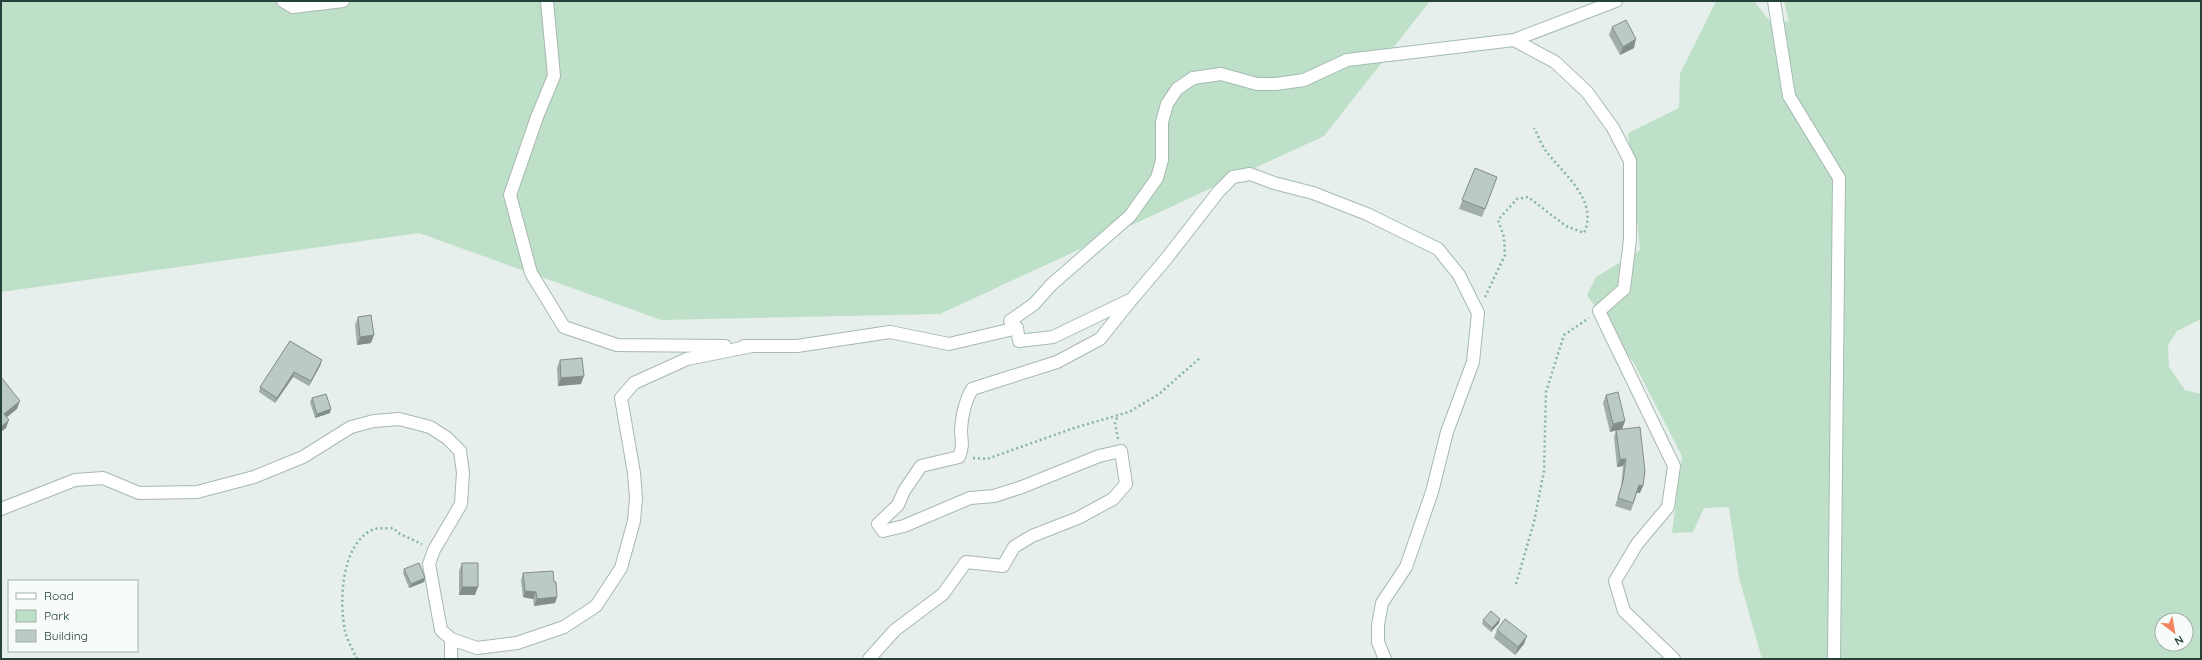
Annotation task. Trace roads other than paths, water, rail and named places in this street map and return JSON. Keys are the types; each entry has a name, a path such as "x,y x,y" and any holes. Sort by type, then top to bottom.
{"street":[{"path":"283,1 292,7 343,1"},
{"path":"547,1 554,76 537,117 510,195 531,272 564,327 617,345 752,346 797,346 890,332 950,344 1017,328"},
{"path":"1132,299 1053,337 1019,341 1017,328 1010,321 1034,304 1051,285 1130,216 1157,178 1162,160 1162,122 1167,104 1177,89 1193,78 1221,74 1257,84 1276,84 1304,80 1347,60 1514,40 1616,1"},
{"path":"1774,1 1789,96 1839,178 1834,659"},
{"path":"1514,40 1555,62 1587,92 1613,128 1630,161 1630,239 1624,289 1599,311 1674,466 1668,507 1637,544 1615,581 1624,611 1674,659"},
{"path":"869,659 895,630 942,594 966,562 1003,566 1014,546 1032,536 1078,518 1113,499 1126,484 1121,451 1099,456 1022,487 994,496 970,498 904,526 883,531 878,524 898,505 904,491 921,466 959,457 963,444 961,429 965,401 972,389 1058,362 1100,339 1166,260 1219,190 1233,176 1250,174 1274,183 1313,192 1367,214 1438,248 1459,274 1478,313 1473,362 1447,432 1432,492 1406,567 1382,603 1378,625 1378,642 1385,659"},
{"path":"1,509 76,480 103,478 139,492 197,492 254,476 304,457 351,426 374,421 399,420 430,427 447,438 460,451 463,473 461,504 434,550 429,564 441,630 451,639 477,648 517,643 564,627 596,606 621,568 634,521 636,498 634,474 621,398 634,383 688,359 752,346"},
{"path":"451,639 451,659"}]}
